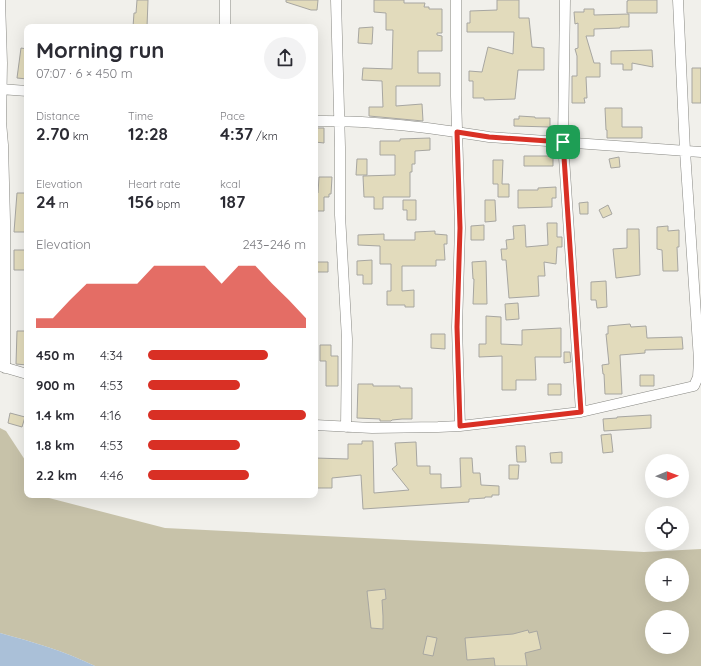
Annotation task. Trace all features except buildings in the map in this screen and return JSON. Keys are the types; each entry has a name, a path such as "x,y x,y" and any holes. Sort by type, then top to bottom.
{"street":[{"path":"0,0 2,63 1,122 3,145 4,214 3,367 24,373"},
{"path":"225,0 225,24"},
{"path":"336,0 340,147 340,215 347,339 346,428"},
{"path":"456,0 456,96 460,228 457,327 460,426"},
{"path":"565,0 563,142 581,412"},
{"path":"318,425 346,428 424,428 460,426 581,412 698,386 699,360 685,150 678,0"},
{"path":"1,89 24,91"},
{"path":"318,121 339,121 457,132 489,137 701,152"}],"shaded area":[{"path":"0,428 6,431 24,458 24,498 49,498 165,528 644,552 701,549 701,666 95,666 48,647 0,633"}],"water":[{"path":"0,633 48,647 95,666 0,666"}],"route":[{"path":"457,132 489,137 563,142 581,412 460,426 457,327 460,228 457,132"}]}
